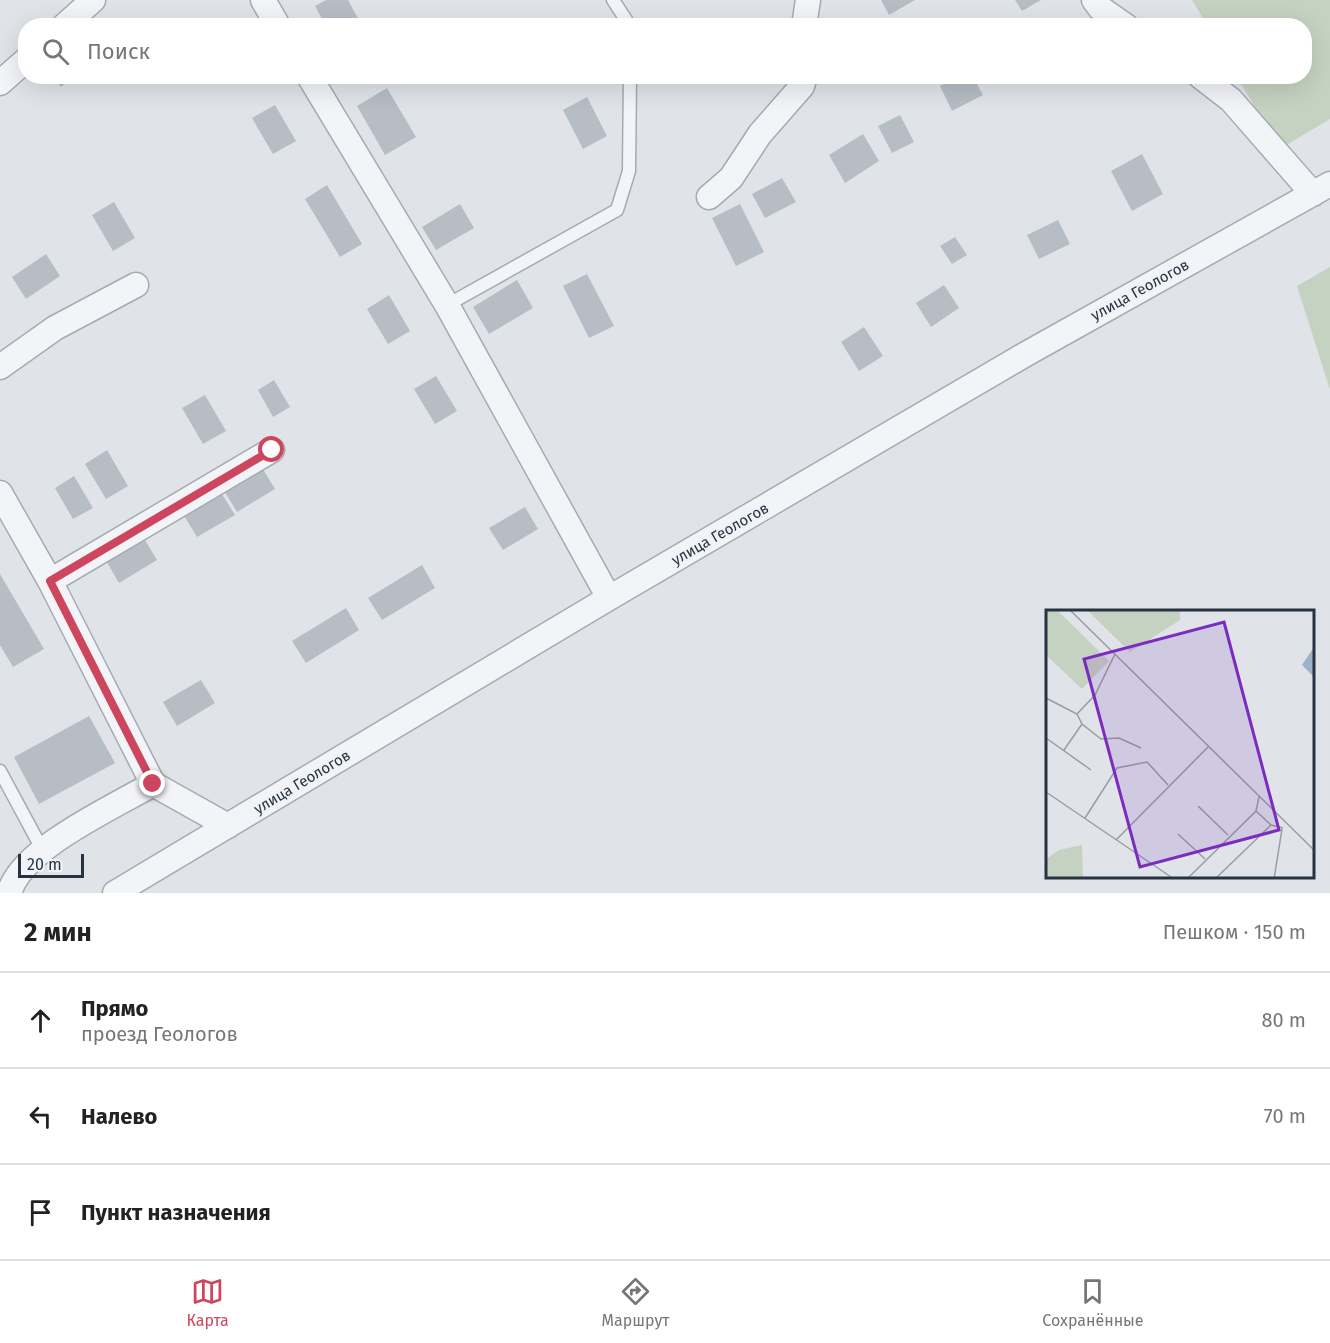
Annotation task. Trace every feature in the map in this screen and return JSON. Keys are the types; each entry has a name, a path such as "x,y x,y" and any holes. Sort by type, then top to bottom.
{"street":[{"path":"73,18 93,0"},
{"path":"263,0 273,18"},
{"path":"805,18 808,0"},
{"path":"1094,0 1100,8 1114,18"},
{"path":"0,83 18,67"},
{"path":"314,84 447,305 609,598"},
{"path":"709,197 731,178 760,134 803,84"},
{"path":"1210,84 1231,100 1322,189"},
{"name":"улица Геологов","path":"115,893 609,598 1026,354 1322,189"},
{"path":"0,367 55,328 136,285"},
{"path":"50,581 272,450"},
{"path":"0,493 50,581 153,784 228,826"},
{"path":"9,893 14,878 42,849 153,784"}],"lane":[{"path":"613,0 625,18"},
{"path":"447,305 617,210 629,171 630,84"},
{"path":"0,771 42,849"}],"green space":[{"path":"1192,0 1330,0 1330,119 1280,149 1241,84 1312,84 1312,18 1203,18"},
{"path":"1330,267 1330,390 1297,286"}],"building":[{"path":"326,0 348,0 358,18 322,18 315,6"},
{"path":"881,0 915,0 889,15"},
{"path":"1015,0 1041,0 1022,11"},
{"path":"977,84 983,95 952,111 940,86"},
{"path":"387,88 416,137 385,155 357,106"},
{"path":"587,97 607,136 583,149 563,110"},
{"path":"275,105 296,141 273,154 252,118"},
{"path":"900,115 914,142 892,153 878,126"},
{"path":"863,134 879,161 845,183 829,155"},
{"path":"1142,154 1163,194 1132,211 1111,171"},
{"path":"782,178 796,202 765,218 752,194"},
{"path":"327,185 362,244 340,257 305,199"},
{"path":"114,202 135,238 113,251 92,215"},
{"path":"460,204 474,228 436,250 422,227"},
{"path":"740,204 764,252 736,266 712,218"},
{"path":"1058,220 1070,244 1039,259 1027,235"},
{"path":"955,237 967,255 952,264 940,246"},
{"path":"46,254 60,276 26,299 12,277"},
{"path":"587,274 614,326 589,338 563,286"},
{"path":"517,280 533,308 489,334 473,307"},
{"path":"944,285 959,308 931,327 916,303"},
{"path":"389,295 410,331 388,344 367,309"},
{"path":"864,327 883,356 859,371 841,342"},
{"path":"436,376 457,411 435,424 414,389"},
{"path":"274,380 290,407 273,417 258,390"},
{"path":"205,395 226,431 203,444 182,408"},
{"path":"107,450 128,486 106,499 85,464"},
{"path":"261,466 275,489 237,512 223,489"},
{"path":"74,476 93,508 73,519 55,488"},
{"path":"220,491 235,515 197,537 183,514"},
{"path":"525,507 538,529 503,550 489,528"},
{"path":"143,537 157,560 119,583 105,559"},
{"path":"422,565 435,588 382,620 368,598"},
{"path":"0,574 44,649 13,667 0,645"},
{"path":"346,608 359,630 306,663 292,641"},
{"path":"201,680 215,703 177,726 163,702"},
{"path":"89,716 115,763 39,804 14,757"}],"route":[{"path":"153,784 50,581 272,450"}]}
